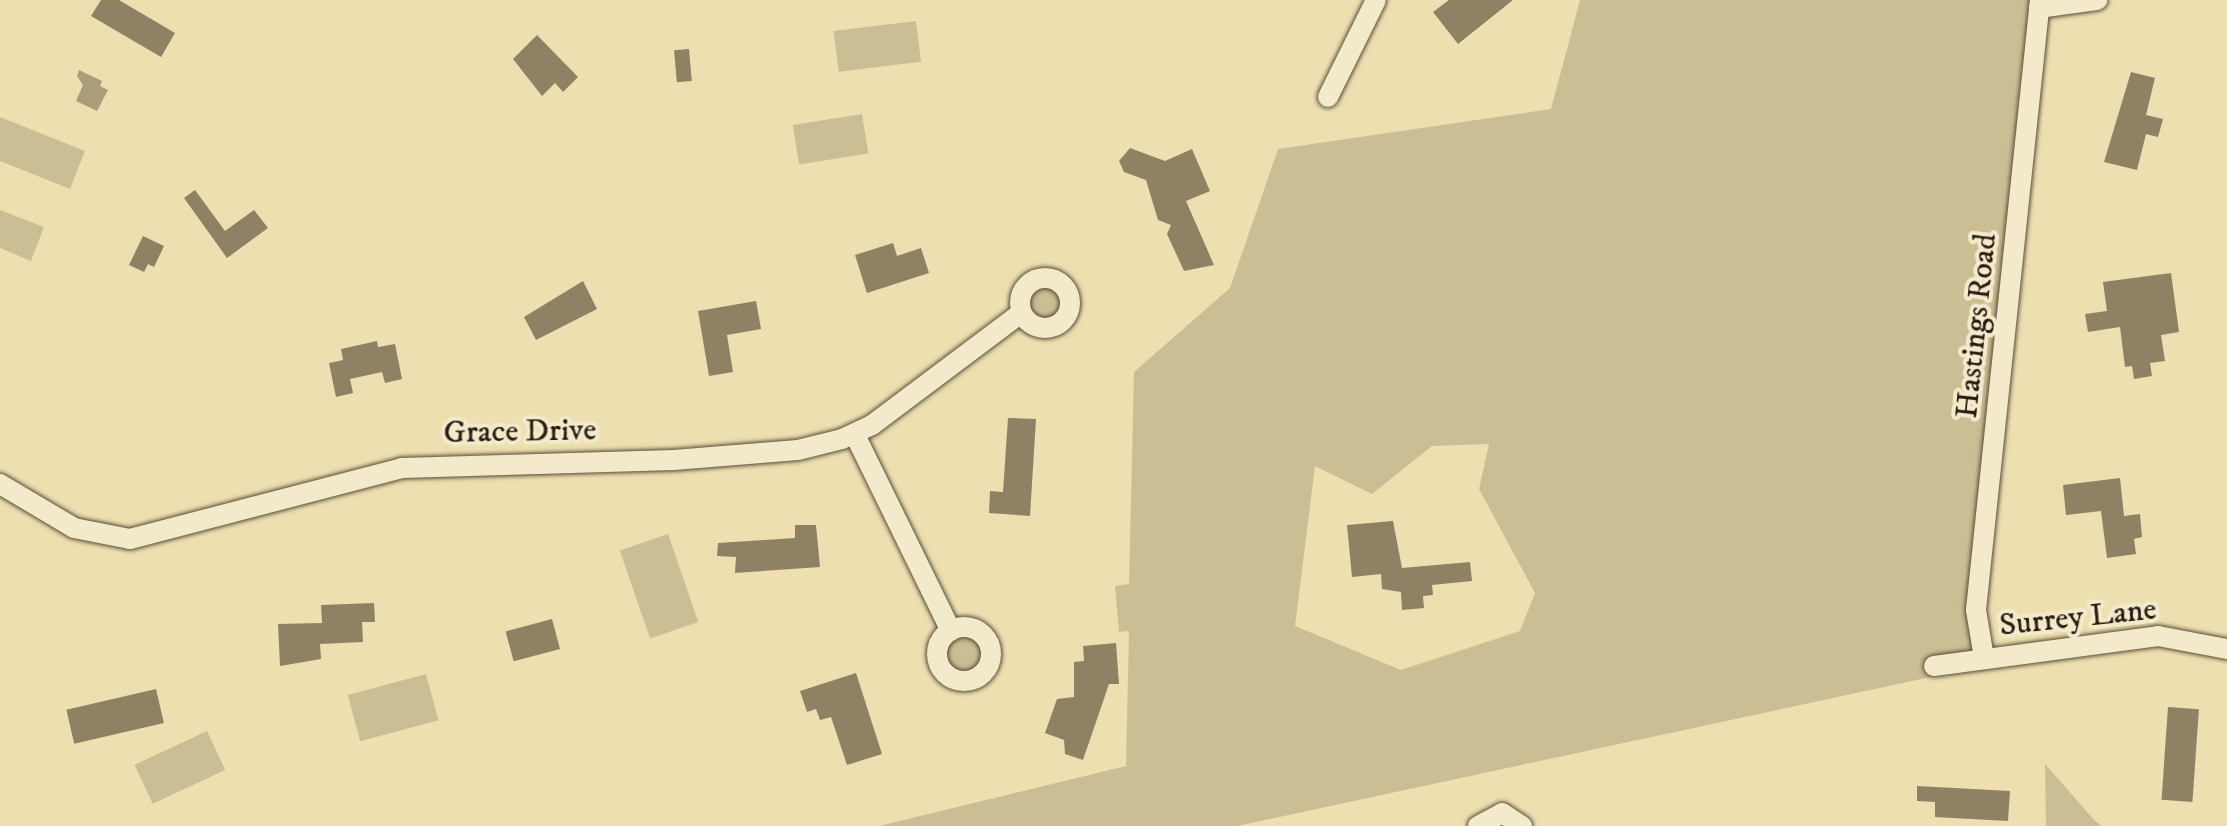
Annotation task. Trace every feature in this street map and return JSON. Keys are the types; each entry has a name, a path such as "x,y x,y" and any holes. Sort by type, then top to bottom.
{"street":[{"path":"1328,97 1376,0"},
{"path":"2039,4 2097,0"},
{"name":"Hastings Road","path":"1984,658 1977,623 1980,566 2039,4"},
{"name":"Grace Drive","path":"0,484 74,528 130,539 402,468 756,455 855,435 935,382 1021,313"},
{"path":"855,435 951,631"},
{"name":"Surrey Lane","path":"1934,666 2158,636 2227,649"},
{"path":"1478,826 1502,813 1522,826"}],"shaded area":[{"path":"1580,0 2040,0 2002,384 1982,666 1237,826 879,826 1126,766 1129,631 1119,632 1115,586 1129,584 1134,372 1230,288 1278,149 1551,109","holes":["1489,444 1479,489 1535,593 1520,631 1401,670 1295,626 1315,466 1372,494 1432,446"]},
{"path":"916,21 921,62 839,72 834,31"},
{"path":"79,70 102,81 100,86 108,90 97,111 76,101 83,85 77,76"},
{"path":"862,114 868,154 799,164 793,125"},
{"path":"0,117 85,151 70,189 0,161"},
{"path":"0,210 44,227 31,261 0,248"},
{"path":"1046,285 1060,290 1065,304 1060,318 1046,323 1032,318 1027,304 1032,290"},
{"path":"668,534 698,622 650,639 620,551"},
{"path":"964,632 979,639 986,654 979,669 964,676 949,669 942,654 949,639"},
{"path":"426,674 438,720 360,741 348,695"},
{"path":"207,731 225,770 153,804 134,765"},
{"path":"2045,764 2095,821 2102,826 2046,826"}],"building":[{"path":"101,0 119,0 175,33 161,57 91,16"},
{"path":"1449,0 1513,0 1458,44 1433,12"},
{"path":"537,35 578,77 563,92 555,83 542,96 513,59"},
{"path":"689,49 692,81 677,82 674,50"},
{"path":"2131,72 2155,78 2146,115 2163,119 2158,137 2146,134 2137,170 2104,162"},
{"path":"1130,148 1165,161 1192,149 1210,191 1186,201 1214,265 1184,271 1167,234 1171,225 1158,220 1146,180 1124,172 1119,161"},
{"path":"195,190 225,231 254,210 268,228 227,258 184,198"},
{"path":"143,236 164,246 154,267 148,264 144,272 129,265"},
{"path":"893,243 897,256 921,248 929,273 867,293 855,255"},
{"path":"2171,273 2179,332 2161,335 2165,361 2150,363 2152,376 2134,379 2132,366 2125,367 2120,327 2088,332 2085,314 2107,311 2103,282"},
{"path":"583,281 597,309 536,340 524,317"},
{"path":"756,301 761,329 727,335 733,372 709,376 698,311"},
{"path":"377,341 378,347 395,344 402,379 385,383 382,372 350,379 353,393 336,397 329,363 343,360 341,349"},
{"path":"1008,418 1036,419 1030,516 989,513 990,491 1003,492"},
{"path":"2120,478 2124,516 2140,514 2142,537 2134,539 2136,554 2107,558 2101,511 2066,515 2063,485"},
{"path":"1393,521 1402,568 1470,562 1472,581 1432,585 1433,595 1423,596 1424,608 1402,610 1401,592 1382,589 1381,574 1352,577 1347,525"},
{"path":"795,525 816,525 820,567 735,573 736,557 717,556 718,543 795,538"},
{"path":"374,603 375,622 362,622 363,642 320,644 321,659 280,666 278,624 322,623 321,605"},
{"path":"552,619 560,649 514,661 506,631"},
{"path":"1116,643 1119,684 1109,684 1083,760 1065,754 1064,740 1045,733 1057,699 1074,697 1074,662 1084,661 1083,646"},
{"path":"856,673 882,754 847,765 831,717 820,720 816,709 807,712 800,691"},
{"path":"156,689 164,723 74,744 66,710"},
{"path":"2168,707 2199,709 2192,802 2162,800"},
{"path":"1917,786 2010,791 2008,821 1935,817 1935,802 1917,801"}]}
